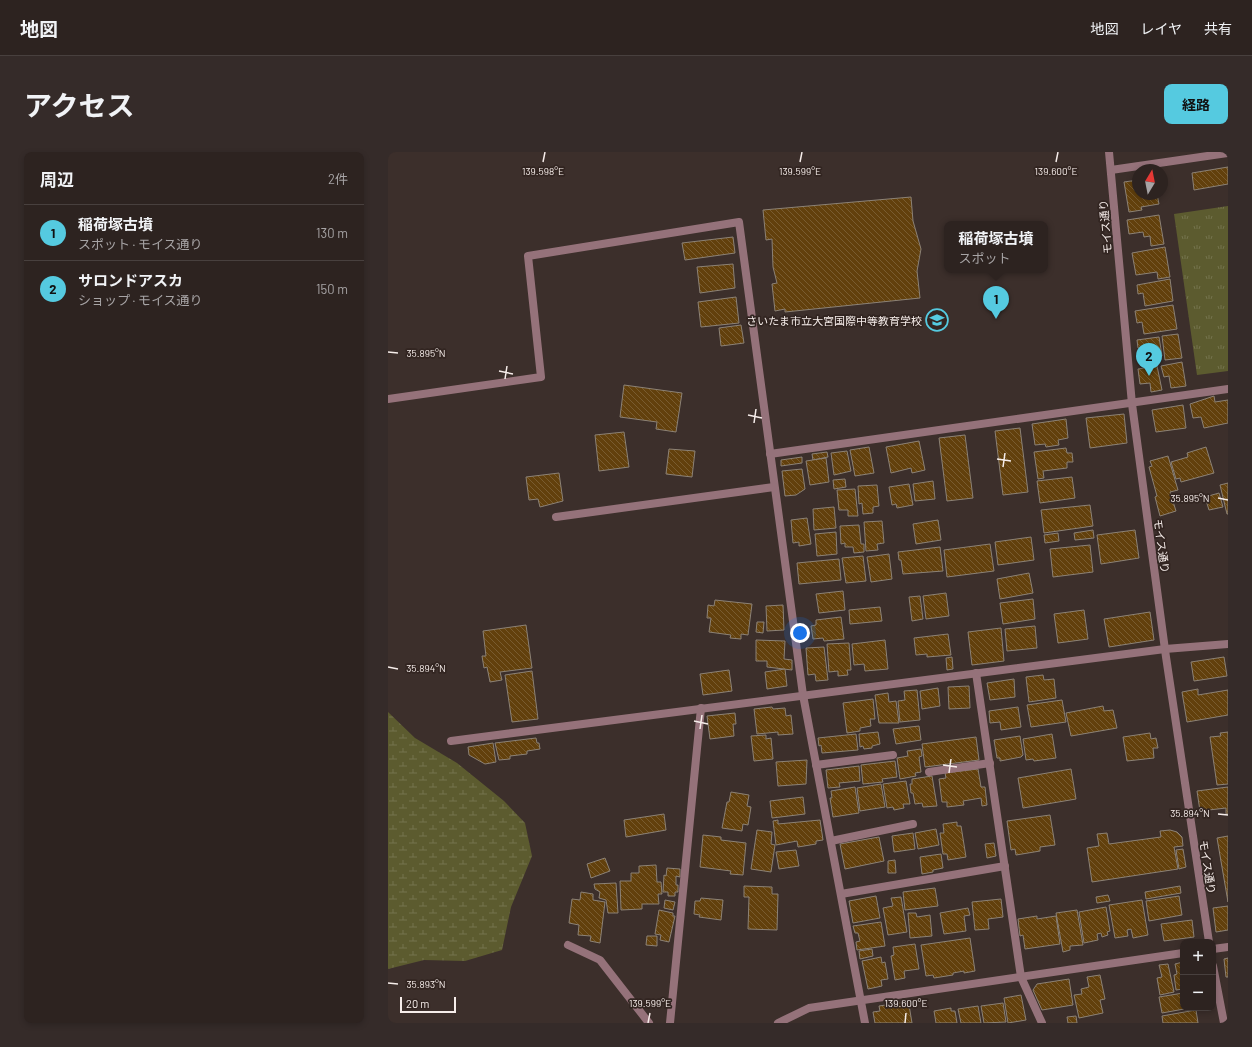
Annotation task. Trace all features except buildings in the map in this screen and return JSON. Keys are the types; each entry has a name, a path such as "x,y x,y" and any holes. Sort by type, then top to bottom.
{"street":[{"name":"モイス通り","path":"1109,152 1132,404 1165,650 1209,939"},
{"path":"1110,170 1228,153"},
{"path":"388,399 540,377 528,256 739,222 803,695 865,1023"},
{"path":"770,454 1132,404 1228,389"},
{"path":"556,517 774,487"},
{"path":"451,741 976,673 1165,650 1228,644"},
{"path":"976,673 1021,977 1042,1023"},
{"path":"670,1023 701,708"},
{"path":"816,765 893,755"},
{"path":"929,772 990,764"},
{"path":"831,841 913,824"},
{"path":"841,894 1005,866"},
{"path":"568,945 600,960 649,1023"},
{"path":"1216,949 1228,947"},
{"path":"778,1023 809,1008 1180,953"},
{"path":"1215,975 1224,1023"}],"green space":[{"path":"1228,206 1228,371 1197,375 1174,214"},
{"path":"388,712 415,738 457,763 504,801 525,823 532,856 511,907 502,950 465,961 424,960 388,969"}],"place":[{"name":"稲荷塚古墳","path":"996,319"},
{"name":"さいたま市立大宮国際中等教育学校","path":"937,320"},
{"name":"サロンドアスカ","path":"1149,376"}]}
